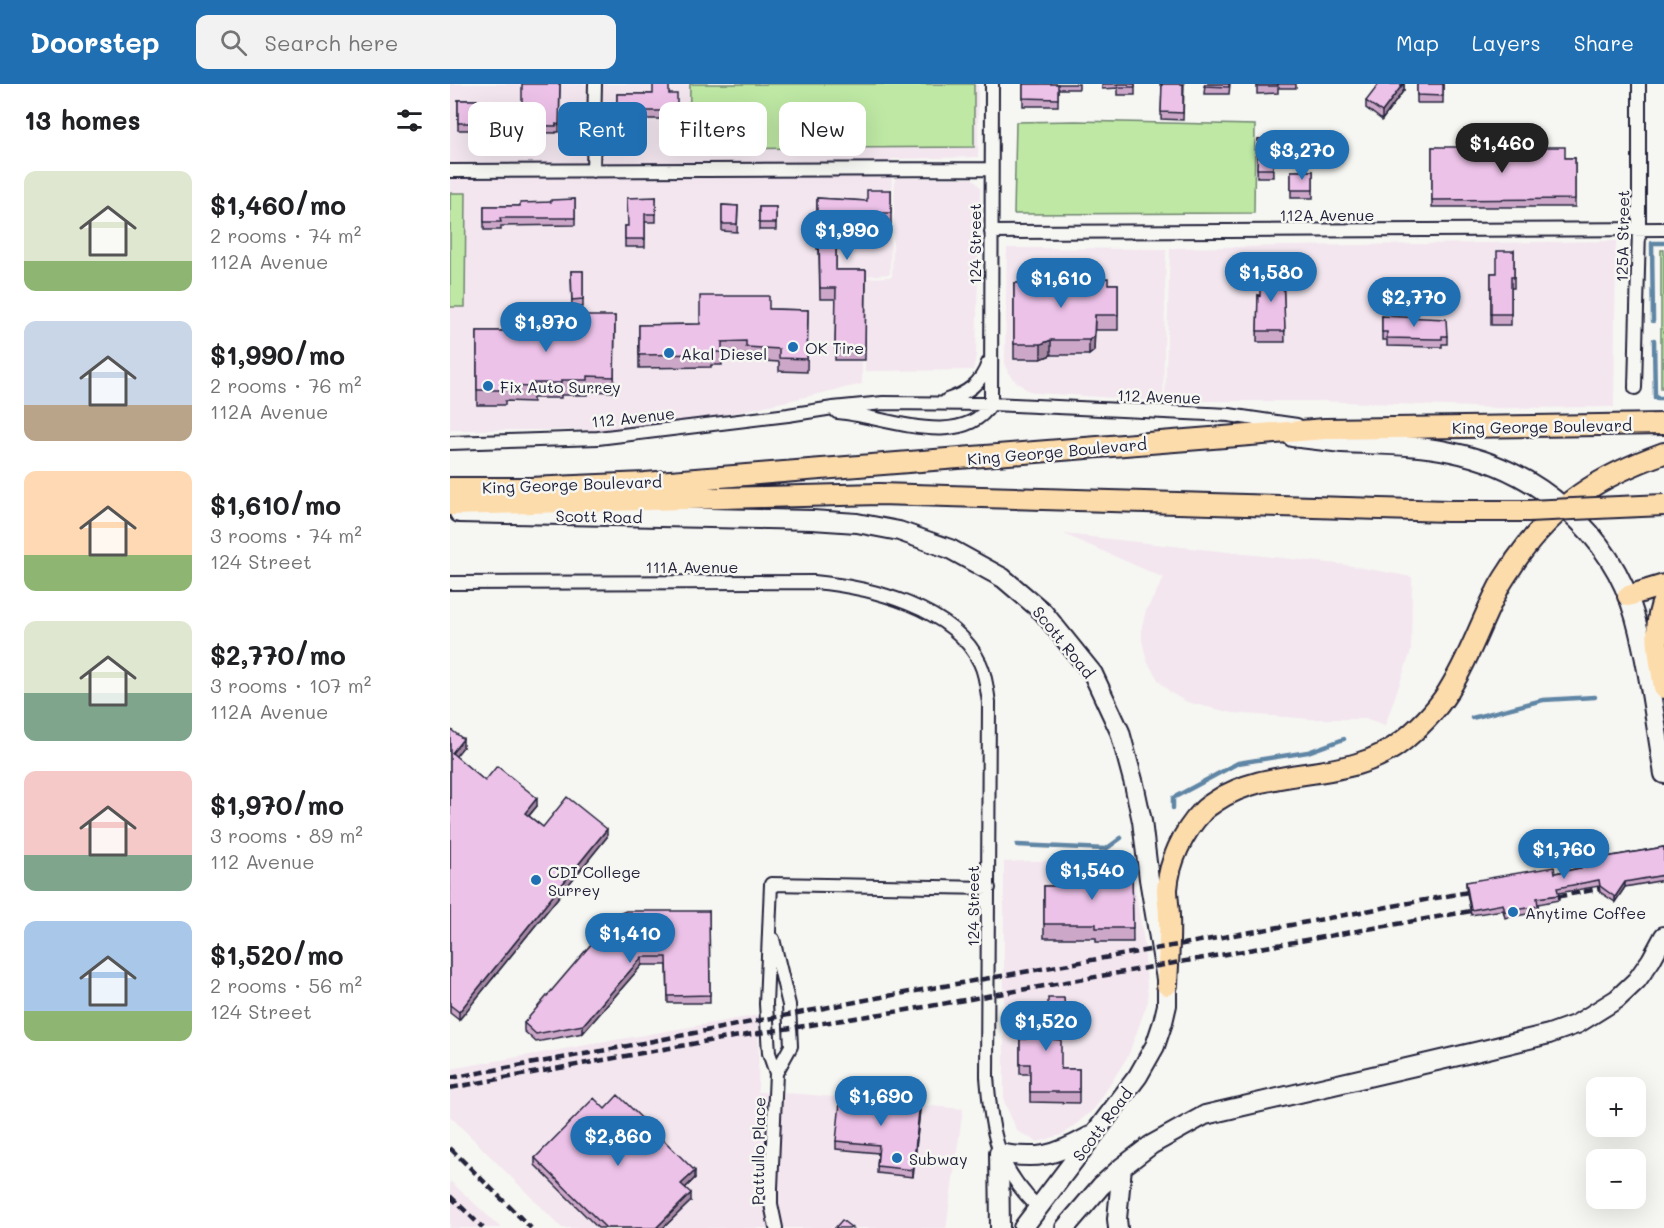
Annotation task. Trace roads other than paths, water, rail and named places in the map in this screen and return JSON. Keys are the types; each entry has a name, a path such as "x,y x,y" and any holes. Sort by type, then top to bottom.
{"main road":[{"name":"King George Boulevard","path":"450,488 530,488 645,483 1325,429 1664,424"},
{"path":"1269,434 1449,451 1477,458 1517,474 1564,506 1587,529 1604,553 1628,596 1635,617 1646,670 1664,774"},
{"path":"1167,985 1169,917 1167,889 1174,857 1187,831 1203,810 1224,796 1248,786 1351,767 1374,759 1404,740 1438,705 1452,686 1502,581 1531,539 1564,506 1600,480 1637,462 1664,453"},
{"name":"King George Boulevard","path":"450,505 879,494 1448,511 1528,511 1664,505"},
{"name":"Scott Road","path":"450,513 812,520 857,523 899,531 950,549 1003,578 1043,612 1093,674 1120,732 1142,821 1149,879 1167,985 1165,1014 1155,1046 1138,1076 1023,1228"},
{"path":"1628,596 1664,585"},
{"path":"1664,599 1659,613 1657,633 1664,688"},
{"path":"1039,1208 1063,1228 1101,1186 1122,1167 1151,1145 1205,1115 1488,1049 1549,1034 1577,1024 1617,999 1630,986 1652,960 1664,936"},
{"path":"1000,1228 999,1153 1037,1158 1069,1148 1095,1134"},
{"path":"1118,1228 1122,1167"}],"street":[{"path":"593,171 595,84"},
{"name":"124 Street","path":"990,404 992,84"},
{"name":"125A Street","path":"1635,388 1639,84"},
{"path":"450,171 991,169"},
{"name":"112A Avenue","path":"991,232 1664,229"},
{"path":"934,403 972,388 985,371 990,351"},
{"name":"112 Avenue","path":"450,443 598,438 865,404 990,404 1228,415 1325,429"},
{"name":"112 Avenue","path":"818,411 857,414 939,429 956,427 968,422 984,412 990,404"},
{"name":"111A Avenue","path":"450,583 814,582 860,588 898,600 928,613"},
{"name":"124 Street","path":"928,613 957,633 970,648 981,663 986,683 989,704 987,1077 992,1123 999,1153 1021,1192 1039,1208"},
{"name":"Pattullo Place","path":"776,1228 771,1204 771,1188 776,1073 769,1053 766,1004 771,884 988,888"},
{"name":"Pattullo Place","path":"769,923 789,1005 791,1046 776,1073"}],"waterway":[{"path":"1653,321 1652,243 1664,243"},
{"path":"1654,340 1655,398 1664,398"},
{"path":"1472,718 1543,700 1595,697"},
{"path":"1173,808 1173,798 1238,763 1308,752 1344,739"},
{"path":"1017,845 1106,849 1121,838"}],"railway":[{"path":"1544,899 1615,886"},
{"path":"450,1078 876,998 1484,889"},
{"path":"450,1088 708,1041 913,1009 1488,908"},
{"path":"450,1148 531,1228"},
{"path":"450,1196 483,1228"}],"place":[{"name":"OK Tire","path":"793,347"},
{"name":"Akal Diesel","path":"669,353"},
{"name":"Fix Auto Surrey","path":"488,386"},
{"name":"CDI College Surrey","path":"536,880"},
{"name":"Anytime Coffee","path":"1513,912"},
{"name":"Subway","path":"897,1158"}]}
